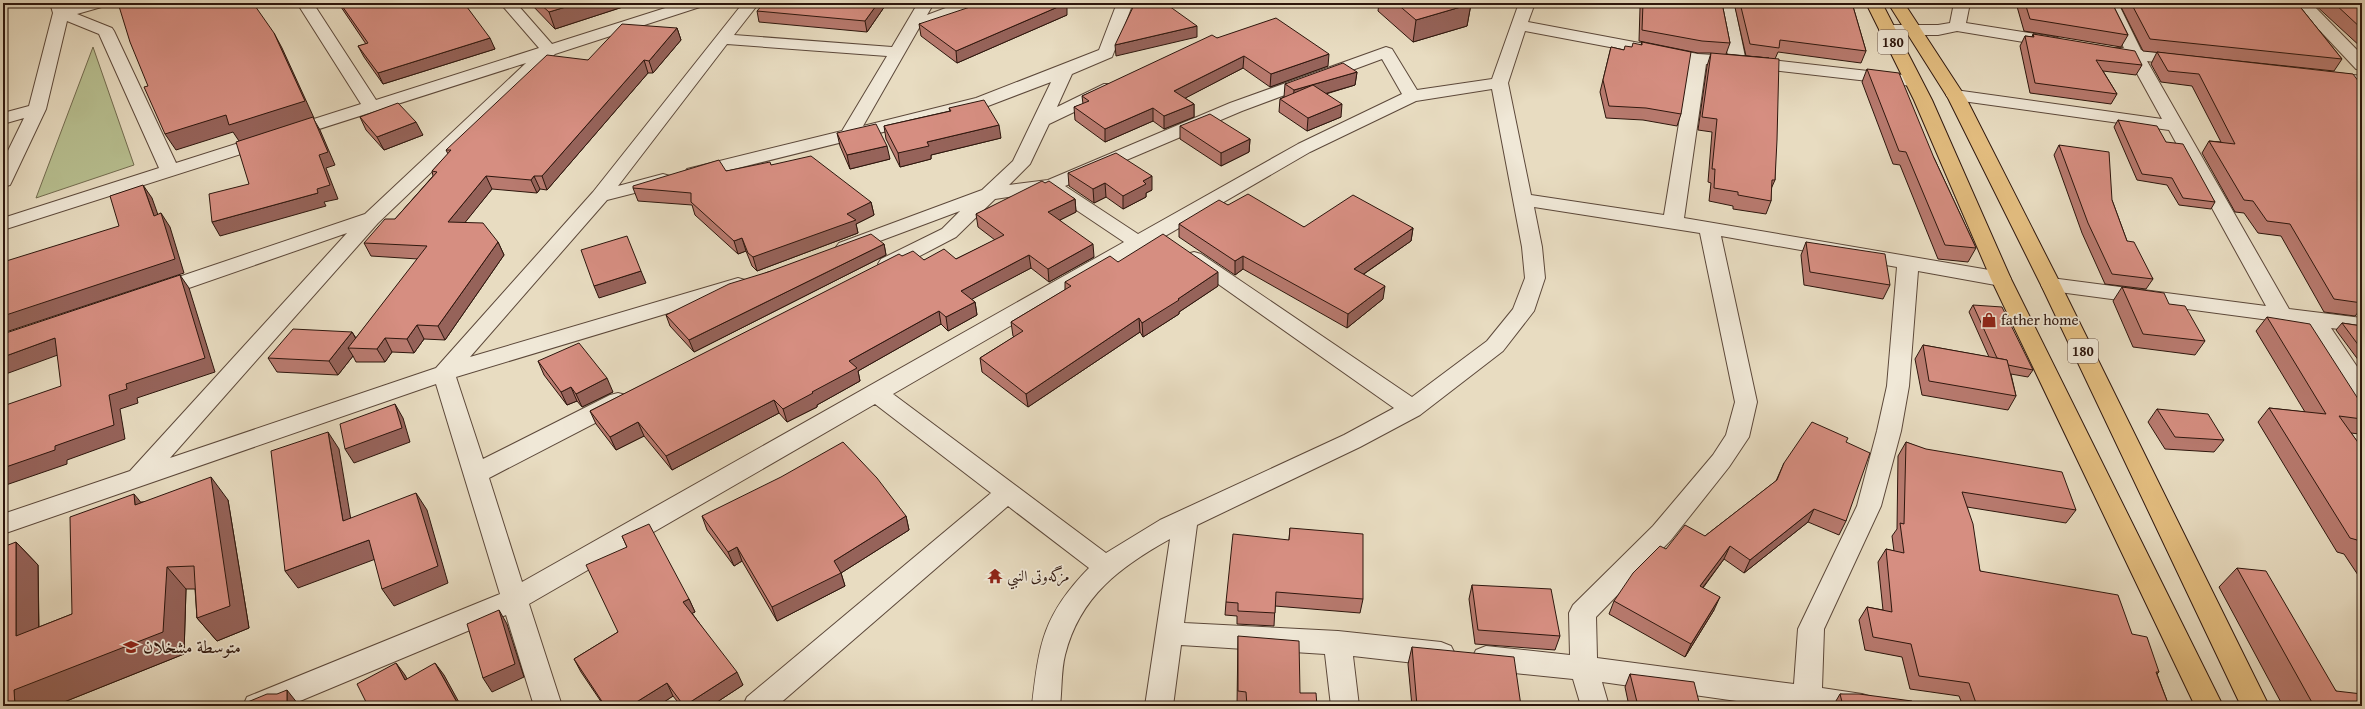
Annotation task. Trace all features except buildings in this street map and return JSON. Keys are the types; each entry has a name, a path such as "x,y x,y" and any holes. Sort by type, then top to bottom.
{"highway":[{"name":"180","path":"1874,3 1923,100 2001,279 2208,706"},
{"name":"180","path":"1896,3 1955,96 2051,285 2255,706"}],"street":[{"path":"60,8 99,3"},
{"path":"305,3 372,107"},
{"path":"508,3 549,50"},
{"path":"3,224 697,3"},
{"path":"444,373 600,196 751,3"},
{"path":"849,134 926,3"},
{"path":"913,25 974,3"},
{"path":"600,196 982,102 1065,71 1106,53 1125,3"},
{"path":"1046,706 1051,656 1063,619 1084,590 1106,567 1125,552 1185,519 1352,441 1412,409 1496,346 1523,311 1535,278 1532,247 1499,83 1518,24 1527,3"},
{"path":"1726,3 1737,61"},
{"path":"1957,26 1962,3"},
{"path":"2110,3 2136,56 2177,126 2281,314"},
{"path":"2302,3 2362,65"},
{"path":"3,181 37,109 60,8"},
{"path":"60,8 106,31 170,171"},
{"path":"1518,24 1698,59 1737,61 1912,80"},
{"path":"1887,30 1938,30 1957,26 2066,44"},
{"path":"723,39 898,52"},
{"path":"2090,48 2136,56 2199,63"},
{"path":"138,477 371,219 549,50"},
{"path":"824,255 990,194 1052,185 1236,107 1386,52 1412,96"},
{"path":"1674,223 1698,59"},
{"path":"871,273 949,233 1021,164 1065,71"},
{"path":"2315,76 2362,81"},
{"path":"1041,121 1126,81"},
{"path":"257,706 516,599 1304,148 1412,96 1499,83"},
{"path":"1955,96 2177,126"},
{"path":"3,119 37,109"},
{"path":"1021,164 1138,243"},
{"path":"1522,198 1710,228 2001,279"},
{"path":"138,298 371,219"},
{"path":"1595,706 1584,668 1582,613 1662,534 1721,461 1736,437 1742,420 1746,402 1742,375 1710,228"},
{"path":"1157,232 1412,409"},
{"path":"1808,703 1811,629 1869,506 1889,431 1898,386 1908,263"},
{"path":"3,524 444,373 757,279"},
{"path":"2051,285 2362,325"},
{"path":"2312,318 2362,392"},
{"path":"444,373 516,599 548,706"},
{"path":"475,474 637,391"},
{"path":"876,393 1106,567"},
{"path":"757,706 1008,492"},
{"path":"1159,706 1185,519"},
{"path":"1169,633 1338,643 1584,668 1808,703 1862,706"},
{"path":"1338,643 1345,706"}],"green space":[{"path":"93,47 134,165 36,198"}],"place":[{"name":"father home","path":"1989,320"},
{"name":"مزگەوتی النبي","path":"995,576"},
{"name":"متوسطة مشخلان","path":"131,647"}]}
